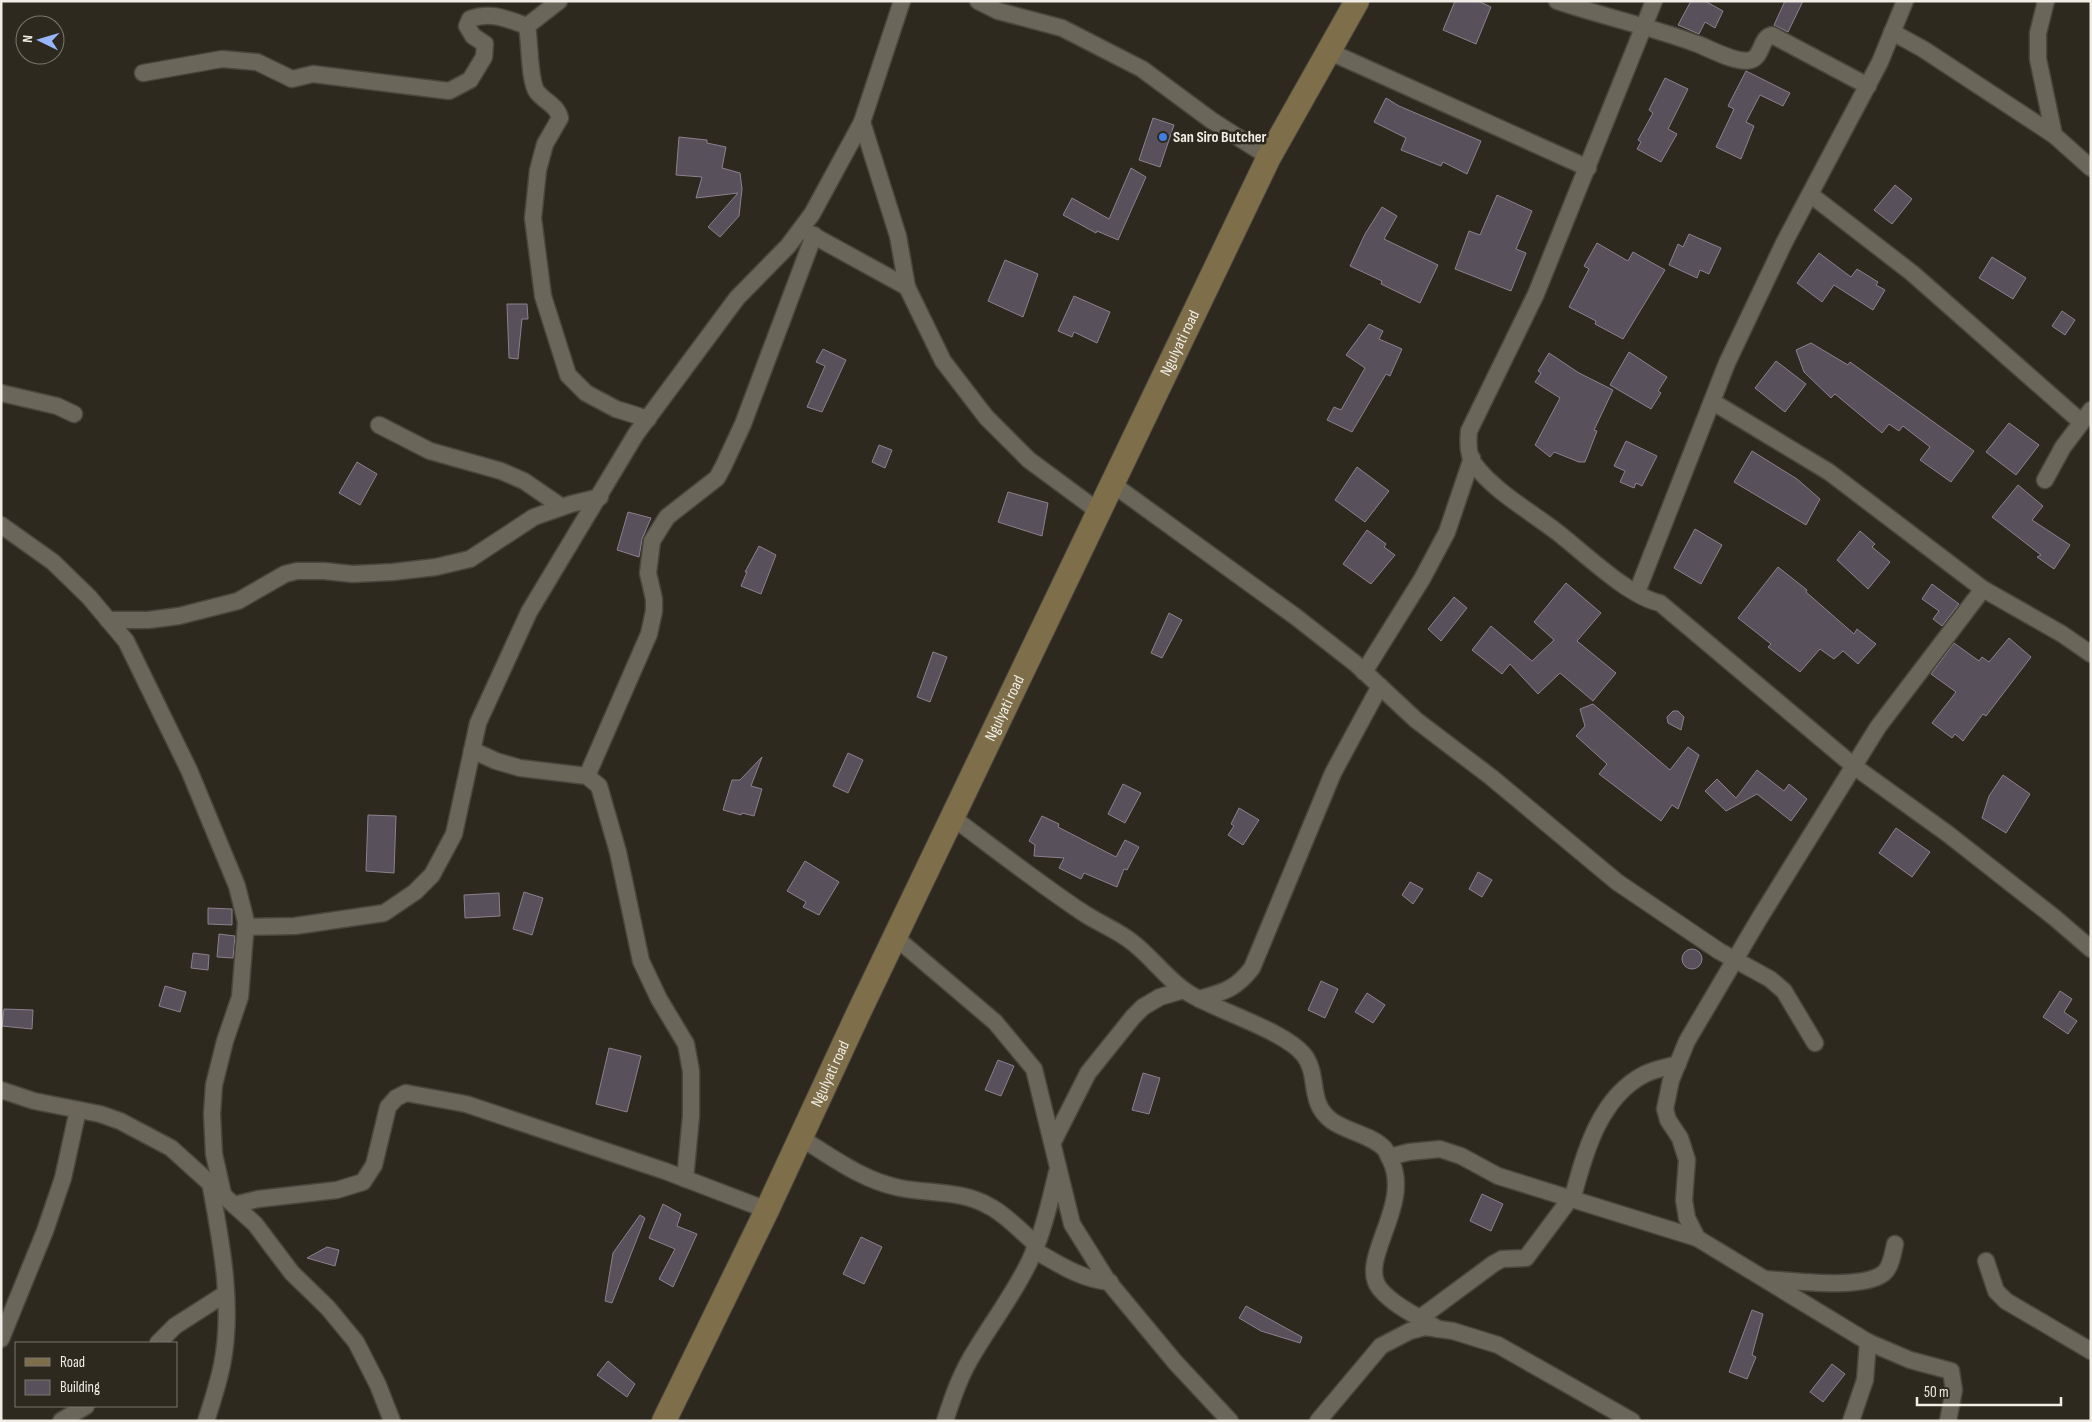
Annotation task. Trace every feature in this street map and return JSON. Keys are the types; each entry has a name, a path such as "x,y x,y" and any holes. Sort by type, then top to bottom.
{"main road":[{"name":"Ngulyati road","path":"664,1421 767,1210 1111,483 1269,156 1357,1"}],"street":[{"path":"527,26 559,1"},
{"path":"586,776 650,634 654,611 654,598 648,573 652,541 667,518 717,478 743,424 812,214 862,122 902,1"},
{"path":"978,1 998,11 1062,28 1142,69 1212,120 1269,156"},
{"path":"1557,1 1643,25 1724,56 1748,61 1757,56 1765,40 1772,35 1868,86"},
{"path":"1654,1 1536,294 1469,431 1468,442 1473,463 1487,478 1520,505 1649,600 1660,603 1855,767 1948,834 2055,918 2091,949"},
{"path":"1638,592 1727,363 1784,243 1868,86 1905,1"},
{"path":"2046,1 2038,33 2038,59 2054,135"},
{"path":"143,73 222,59 257,62 292,79 313,74 449,90 470,80 484,57 485,44 473,36 467,26 470,20 482,15 494,15 527,26"},
{"path":"527,26 531,51 531,75 537,92 558,111 560,118 545,144 538,170 533,218 543,296 568,375 592,396 616,409 648,418"},
{"path":"1892,32 1923,49 2054,135 2091,168"},
{"path":"1328,51 1588,168"},
{"path":"862,122 898,236 907,287 943,361 986,417 1029,460 1098,511"},
{"path":"1811,195 1912,273 2086,416 2045,480"},
{"path":"246,927 295,926 384,913 415,892 432,875 454,834 478,723 518,632 648,418 737,298 807,232"},
{"path":"807,232 907,287"},
{"path":"1,393 57,406 74,414"},
{"path":"1713,402 1829,472 1983,589 2062,634 2091,654"},
{"path":"379,425 430,451 501,471 524,481 562,507"},
{"path":"1364,672 1422,579 1448,532 1472,458"},
{"path":"1111,483 1296,617 1364,672 1416,720 1491,777 1617,882 1692,934 1770,979 1784,991 1815,1043"},
{"path":"108,620 148,620 179,616 238,600 285,574 297,571 353,574 393,572 436,567 470,560 534,517 600,497"},
{"path":"1,525 53,562 89,598 126,641 189,770 237,886 246,927 240,997 224,1040 214,1085 212,1114 214,1154 229,1199"},
{"path":"1697,1238 1687,1218 1684,1200 1687,1160 1680,1138 1668,1120 1666,1109 1671,1080 1687,1041 1760,918 1896,701 1983,589"},
{"path":"1199,999 1222,993 1241,983 1252,968 1333,773 1380,686"},
{"path":"472,750 496,761 520,768 586,776 599,786 618,852 641,961 659,1000 686,1044 691,1071 691,1116 685,1179"},
{"path":"952,818 1084,914 1130,940 1156,962 1184,990 1282,1038 1304,1055 1312,1075 1318,1106 1333,1122 1385,1148 1394,1167 1396,1185 1392,1211 1373,1265 1374,1280 1390,1298 1438,1329"},
{"path":"895,937 995,1022 1034,1069 1072,1224 1110,1282 1175,1362 1230,1421"},
{"path":"1053,1142 1088,1073 1133,1017 1143,1007 1160,997 1184,990"},
{"path":"1420,1318 1493,1264 1502,1259 1526,1258 1571,1200 1593,1136 1608,1106 1623,1088 1645,1074 1678,1064"},
{"path":"1,1090 34,1101 120,1121 171,1148 255,1224 292,1273 328,1308 356,1342 378,1385 392,1421"},
{"path":"229,1199 258,1199 338,1190 363,1182 374,1165 388,1107 396,1098 406,1094 466,1104 685,1179 767,1210"},
{"path":"1,1339 45,1232 63,1178 78,1110"},
{"path":"801,1138 858,1174 899,1188 966,1196 988,1205 1001,1213 1035,1247 1072,1273 1092,1280 1110,1282"},
{"path":"1389,1158 1409,1152 1440,1149 1461,1156 1498,1176 1697,1238 1868,1342 1910,1360 1951,1371 1954,1390 1948,1421"},
{"path":"945,1421 956,1388 967,1366 1007,1302 1035,1247 1047,1216 1058,1165"},
{"path":"206,1421 222,1364 225,1294 219,1229 210,1182"},
{"path":"1764,1279 1824,1284 1858,1282 1884,1273 1892,1260 1895,1244"},
{"path":"1986,1260 1996,1291 2006,1301 2091,1350"},
{"path":"159,1342 175,1326 225,1294"},
{"path":"1318,1421 1381,1346 1410,1331 1425,1327 1498,1345 1632,1421"},
{"path":"1851,1421 1865,1380 1868,1342"},
{"path":"61,1421 84,1407"}],"building":[{"path":"1455,1 1478,1 1491,7 1476,44 1443,30"},
{"path":"1691,1 1705,1 1723,11 1715,28 1705,22 1699,34 1678,25"},
{"path":"1785,1 1803,1 1788,32 1774,25"},
{"path":"1746,71 1790,93 1783,106 1760,95 1746,122 1754,126 1741,159 1716,147 1734,109 1728,106"},
{"path":"1665,78 1688,89 1668,129 1677,134 1661,162 1637,149 1641,142 1638,140 1653,113 1649,110"},
{"path":"1386,98 1399,106 1481,141 1467,174 1443,162 1441,166 1401,150 1406,138 1374,122"},
{"path":"1153,118 1174,125 1160,167 1139,160"},
{"path":"679,137 707,140 707,143 726,147 722,168 740,173 742,189 739,216 720,237 708,227 738,193 696,198 702,177 676,175"},
{"path":"1131,168 1146,177 1118,240 1097,231 1096,233 1063,215 1072,198 1109,219"},
{"path":"1895,185 1912,199 1892,224 1874,210"},
{"path":"1497,195 1532,211 1516,249 1526,253 1511,291 1455,269 1469,231 1480,235"},
{"path":"1382,207 1397,216 1384,239 1438,265 1420,303 1381,284 1382,281 1350,266 1365,234"},
{"path":"1689,234 1721,248 1709,274 1700,270 1697,278 1669,265 1678,244 1683,247"},
{"path":"1597,243 1628,261 1633,252 1665,270 1623,339 1595,324 1596,321 1569,307 1589,269 1584,266"},
{"path":"1819,253 1851,277 1857,269 1878,282 1876,285 1885,290 1873,310 1834,285 1822,302 1797,283"},
{"path":"1992,257 2026,278 2013,299 1979,278"},
{"path":"1005,260 1038,274 1023,317 988,301"},
{"path":"1074,296 1110,312 1097,343 1074,332 1072,337 1058,331"},
{"path":"507,304 527,304 528,319 522,319 518,359 509,358"},
{"path":"2062,311 2075,320 2065,335 2052,326"},
{"path":"1369,324 1383,331 1379,339 1402,349 1390,376 1386,374 1352,432 1327,420 1334,407 1341,410 1365,368 1346,355"},
{"path":"1811,343 1848,365 1850,362 1974,451 1951,482 1920,460 1930,447 1903,426 1899,431 1889,424 1882,433 1835,394 1831,398 1804,372 1796,350"},
{"path":"823,349 846,360 822,412 807,407 825,366 816,362"},
{"path":"1629,352 1667,377 1658,391 1661,393 1651,409 1610,385"},
{"path":"1549,353 1579,373 1613,390 1594,430 1597,431 1585,462 1579,462 1554,452 1550,457 1535,445 1560,398 1535,382 1541,373 1538,371"},
{"path":"1776,361 1806,384 1785,412 1755,388"},
{"path":"2009,423 2039,445 2016,475 1986,452"},
{"path":"1626,441 1657,456 1642,486 1636,483 1634,488 1620,482 1625,471 1614,466"},
{"path":"879,445 892,450 885,468 872,462"},
{"path":"1752,451 1797,479 1820,499 1806,525 1734,482"},
{"path":"357,462 377,474 360,505 339,493"},
{"path":"1357,467 1389,491 1365,522 1335,500"},
{"path":"2018,485 2043,506 2032,520 2070,545 2054,569 2037,557 2041,555 1992,517"},
{"path":"1008,492 1048,503 1042,536 998,522"},
{"path":"628,512 651,518 642,539 639,557 617,550"},
{"path":"1695,529 1722,545 1701,584 1674,568"},
{"path":"1367,530 1386,544 1384,547 1395,555 1371,584 1343,564"},
{"path":"1860,531 1875,544 1872,547 1890,562 1868,589 1837,560"},
{"path":"759,546 776,555 761,594 741,586 747,572 745,572"},
{"path":"1778,567 1807,590 1806,592 1854,634 1857,629 1876,644 1858,664 1843,651 1834,659 1820,649 1800,672 1768,647 1771,644 1738,618"},
{"path":"1566,583 1601,613 1577,641 1616,673 1593,701 1560,673 1538,694 1510,664 1502,674 1472,650 1491,626 1532,661 1554,640 1534,622"},
{"path":"1932,584 1959,604 1942,626 1933,619 1939,611 1922,599"},
{"path":"1454,597 1467,608 1441,641 1428,629"},
{"path":"1169,613 1182,620 1162,658 1151,653"},
{"path":"2009,638 2031,657 1986,716 1983,714 1963,741 1955,734 1952,738 1932,723 1956,692 1931,674 1954,643 1979,661 1982,657 1989,662"},
{"path":"933,652 947,657 930,702 917,697"},
{"path":"1593,704 1670,770 1688,747 1699,755 1678,809 1672,805 1661,821 1599,774 1607,764 1576,736 1585,726 1580,709"},
{"path":"1673,711 1678,711 1684,717 1681,730 1668,723 1667,717"},
{"path":"848,753 863,760 848,793 833,786"},
{"path":"762,757 751,786 762,789 754,816 723,810 732,780 740,780"},
{"path":"1757,770 1784,791 1789,784 1807,799 1791,821 1757,794 1726,811 1705,791 1717,779 1736,798"},
{"path":"2003,775 2030,794 2006,833 1982,818 1989,796"},
{"path":"1123,784 1141,793 1125,823 1108,814"},
{"path":"1239,808 1259,820 1243,845 1228,835 1234,826 1231,824"},
{"path":"368,815 396,816 394,873 366,871"},
{"path":"1042,816 1059,824 1058,827 1116,857 1125,840 1139,847 1127,870 1124,869 1117,887 1084,873 1081,879 1059,868 1064,858 1034,856 1035,845 1029,841"},
{"path":"1896,828 1930,852 1912,877 1879,853"},
{"path":"805,861 839,882 819,915 803,907 806,902 787,891"},
{"path":"1478,872 1492,880 1482,897 1469,889"},
{"path":"1410,882 1423,889 1413,904 1402,895"},
{"path":"524,892 543,898 532,935 513,929"},
{"path":"499,893 500,916 465,918 464,895"},
{"path":"208,908 232,909 232,925 208,924"},
{"path":"219,934 235,936 233,958 217,957"},
{"path":"1692,949 1699,952 1702,959 1699,966 1692,969 1685,966 1682,959 1685,952"},
{"path":"193,953 209,955 208,970 191,968"},
{"path":"1321,981 1338,989 1325,1018 1308,1010"},
{"path":"165,986 186,992 180,1012 159,1006"},
{"path":"2060,991 2072,999 2064,1012 2077,1021 2068,1034 2043,1017"},
{"path":"1367,993 1385,1005 1373,1023 1355,1012"},
{"path":"4,1009 33,1010 32,1029 2,1026"},
{"path":"609,1048 641,1056 627,1112 596,1104"},
{"path":"998,1060 1014,1066 1001,1096 985,1090"},
{"path":"1143,1073 1160,1078 1149,1114 1132,1110"},
{"path":"1482,1194 1503,1204 1491,1231 1470,1221"},
{"path":"663,1204 681,1214 677,1226 697,1234 673,1287 659,1279 675,1249 649,1238"},
{"path":"640,1215 645,1218 612,1303 605,1301 613,1253"},
{"path":"861,1237 882,1247 864,1284 843,1274"},
{"path":"327,1247 339,1250 335,1266 307,1258"},
{"path":"1246,1306 1302,1337 1300,1343 1261,1331 1239,1318"},
{"path":"1752,1310 1763,1314 1752,1355 1756,1357 1747,1379 1729,1372"},
{"path":"608,1361 635,1384 627,1397 597,1375"},
{"path":"1832,1364 1845,1374 1823,1402 1810,1392"}],"place":[{"name":"San Siro Butcher","path":"1163,137"}]}
